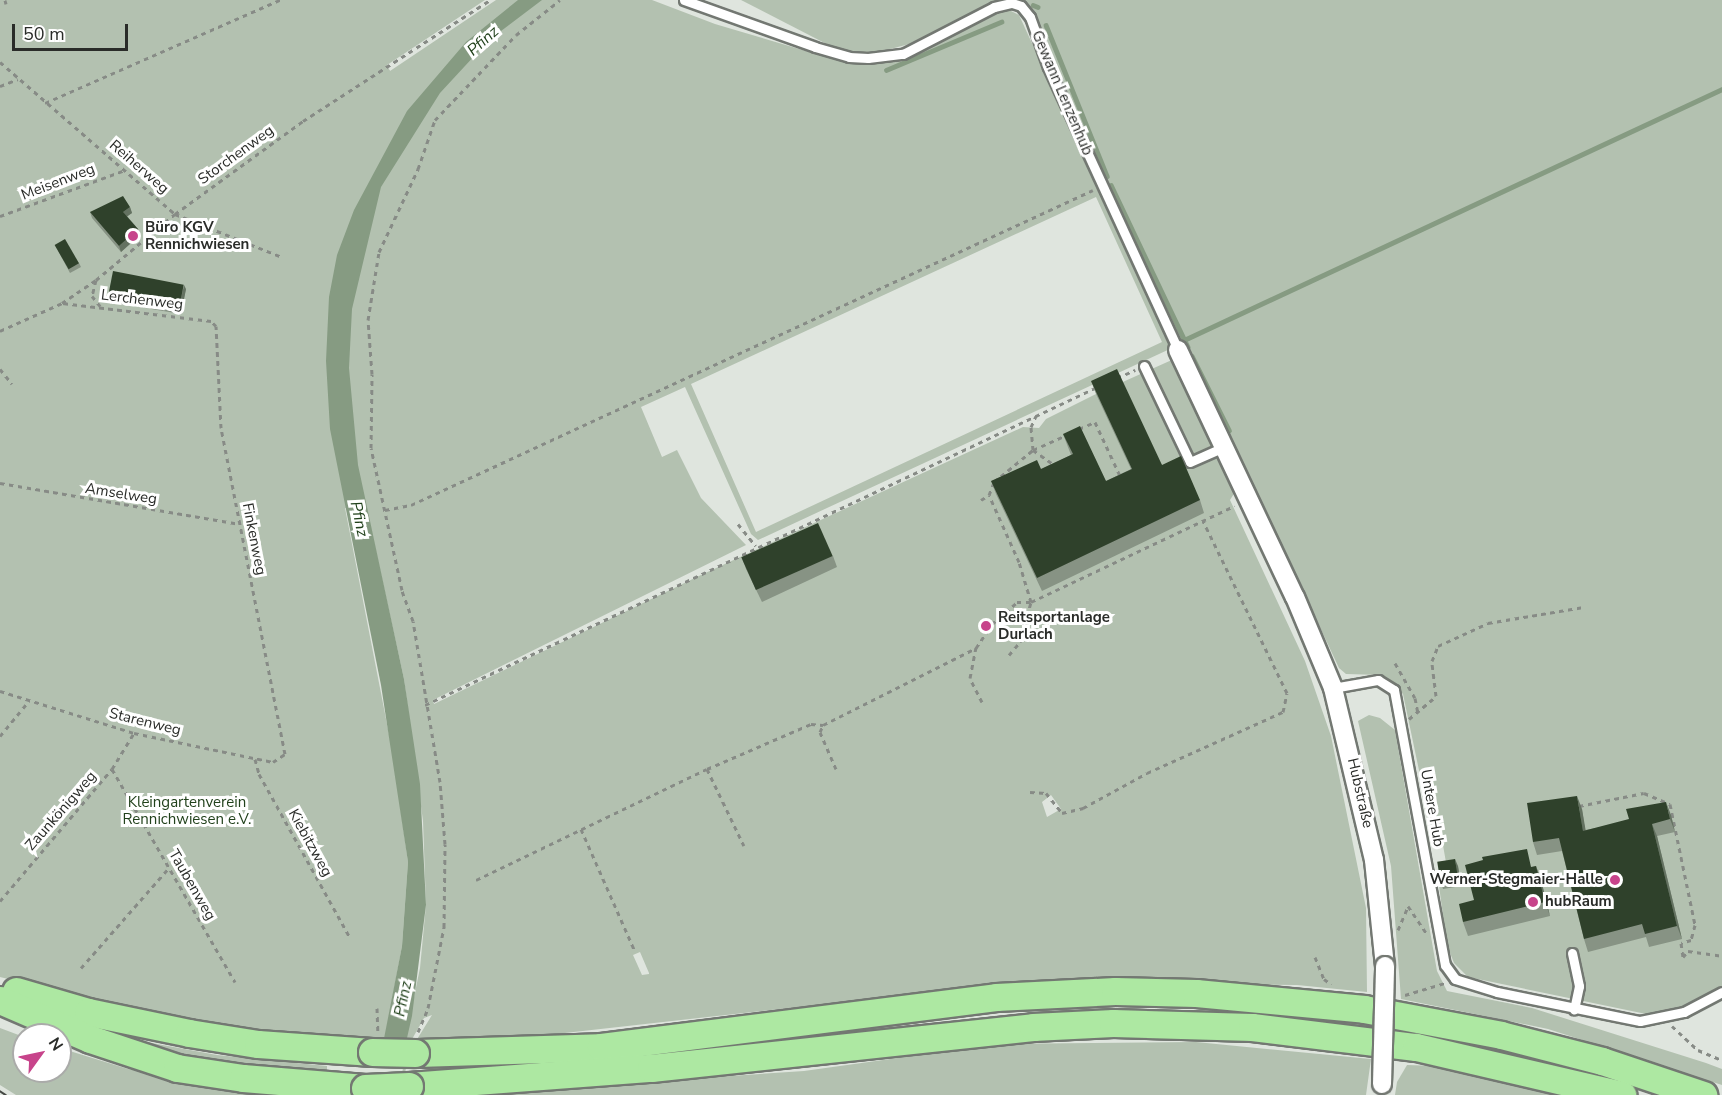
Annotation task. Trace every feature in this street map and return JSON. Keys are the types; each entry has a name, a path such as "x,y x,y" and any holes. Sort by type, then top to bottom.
{"main road":[{"path":"0,987 150,1026 258,1044 332,1050 414,1045 601,1047 1024,994 1196,993 1364,1009 1490,1032 1602,1061 1703,1095"},
{"path":"0,1000 99,1042 177,1068 365,1088 651,1068 1032,1027 1135,1023 1252,1027 1416,1047 1622,1095"},
{"path":"306,1083 339,1073 341,1062 332,1050"}],"street":[{"name":"Gewann Lenzenhub","path":"1178,350 1250,504"},
{"name":"Hubstraße","path":"1250,504 1320,651 1333,688 1360,786 1374,860 1384,943 1381,1089"}],"lane":[{"name":"Gewann Lenzenhub","path":"684,0 815,47 849,57 868,58 903,54 994,7 1012,3 1021,6 1030,17 1048,68 1178,350"},
{"path":"1144,366 1190,462 1222,448"},
{"name":"Untere Hub","path":"1333,688 1378,680 1394,690 1402,721 1445,965 1455,979 1574,1009 1640,1021 1667,1018"},
{"path":"1572,953 1579,987 1574,1009"},
{"path":"1667,1018 1722,992"}],"path":[{"path":"45,102 280,0"},
{"name":"Storchenweg","path":"0,332 62,303 96,280 175,214 303,121 490,0"},
{"path":"414,1045 423,1025 444,927 440,782 425,705 413,621 371,448 372,374 368,320 379,252 418,169 435,120 459,90 477,80 516,35 560,0"},
{"name":"Reiherweg","path":"0,63 175,214 282,257"},
{"path":"0,86 18,79"},
{"name":"Meisenweg","path":"0,216 125,170"},
{"path":"385,510 411,505 467,480 1102,185"},
{"path":"112,266 118,273"},
{"path":"96,280 92,296 101,307"},
{"name":"Lerchenweg","path":"62,303 211,321 216,326"},
{"name":"Finkenweg","path":"216,326 217,401 285,754"},
{"path":"1112,380 1144,366"},
{"path":"0,369 12,384"},
{"path":"425,705 756,546 1101,385"},
{"path":"1034,450 1031,427 1036,415"},
{"path":"981,500 989,495 994,482 1034,450 1095,422 1122,480"},
{"path":"1034,450 1051,459 1055,468"},
{"name":"Amselweg","path":"0,483 239,524"},
{"path":"989,495 1019,562 1031,602 1020,642 1009,655"},
{"path":"982,702 970,678 976,648 992,624 1017,602 1031,602 1203,521 1250,504"},
{"path":"1030,792 1046,793 1062,813 1083,807 1147,772 1283,712 1287,693 1203,521"},
{"path":"738,524 756,546"},
{"path":"1402,721 1418,713 1436,696 1432,661 1438,646 1488,623 1584,608"},
{"path":"476,880 707,769 811,724 823,724 976,648"},
{"path":"1395,663 1415,698 1418,713"},
{"name":"Starenweg","path":"0,691 134,734 273,762 285,754"},
{"path":"0,736 29,701"},
{"path":"823,724 820,732 836,769"},
{"name":"Zaunkönigweg","path":"0,901 112,769 134,734"},
{"path":"822,748 826,746"},
{"name":"Kiebitzweg","path":"255,759 259,774 349,936"},
{"name":"Taubenweg","path":"112,769 235,982"},
{"path":"707,769 744,846"},
{"path":"1571,807 1644,793 1670,804 1695,925 1691,940 1680,943 1683,957 1688,951 1722,956"},
{"path":"581,830 634,950"},
{"path":"81,968 168,869"},
{"path":"1384,943 1397,933 1408,906 1429,938"},
{"path":"377,1008 377,1047"},
{"path":"1667,1018 1698,1050 1722,1060"}],"green space":[{"name":"Kleingartenverein Rennichwiesen e.V.","path":"0,0 485,0 387,65 390,71 496,0 652,0 715,24 840,61 878,63 929,49 990,14 1009,10 1019,15 1172,348 758,540 751,534 685,387 641,407 662,457 677,450 701,498 746,545 433,700 434,704 701,575 1023,427 1039,428 1046,419 1174,359 1235,492 1230,500 1305,661 1331,736 1366,908 1367,992 1297,985 1073,982 976,987 538,1036 416,1041 432,1015 424,1018 411,1041 401,1095 394,1095 420,968 426,905 423,821 404,679 366,506 345,508 393,755 408,862 402,946 384,1043 227,1032 0,977","holes":["1096,197 1162,342 756,532 691,384","1051,795 1061,809 1047,817 1042,802","640,952 649,974 642,975 633,955"]},
{"path":"741,0 997,0 924,40 868,55 844,53"},
{"path":"1024,0 1722,0 1722,988 1685,1007 1651,1015 1468,977 1454,963 1447,945 1437,871 1447,868 1441,834 1433,837 1403,694 1381,675 1346,674 1339,668 1241,458 1210,415 1073,111 1035,14"},
{"path":"1369,715 1380,718 1395,730 1437,971 1447,991 1532,1008 1706,1063 1722,1069 1722,1085 1548,1029 1401,999 1391,866 1358,721"},
{"path":"0,1028 12,1032 12,1083 72,1083 72,1052 128,1069 235,1088 356,1095 16,1095 0,1085"},
{"path":"119,1037 217,1055 327,1066 327,1072 182,1057"},
{"path":"1196,1042 1371,1059 1366,1095 443,1095 804,1071 998,1044"},
{"path":"1407,1065 1438,1066 1571,1095 1395,1095 1397,1082"}],"water":[{"name":"Pfinz","path":"518,0 542,0 489,40 440,93 381,187 352,309 349,368 358,465 404,679 420,784 426,905 412,1016 394,1095 373,1095 402,946 408,862 381,685 330,429 326,361 329,297 337,255 354,210 407,111 466,42"}],"pier":[{"path":"380,1045 408,1046 397,1095 370,1095"}],"building":[{"path":"123,196 130,207 123,212 138,229 119,246 90,212"},
{"path":"65,239 79,263 69,269 55,245"},
{"path":"113,271 184,285 179,310 108,297"},
{"path":"1117,369 1162,465 1181,456 1200,500 1037,578 991,481 1037,460 1041,469 1073,454 1063,434 1080,426 1106,481 1132,469 1091,381"},
{"path":"818,523 833,556 756,590 741,557"},
{"name":"Werner-Stegmaier-Halle","path":"1577,796 1583,831 1629,819 1626,809 1666,802 1670,819 1652,824 1677,926 1645,934 1642,924 1584,939 1559,838 1533,842 1527,803"},
{"path":"1527,849 1531,867 1536,866 1545,902 1463,922 1459,904 1474,900 1465,865 1483,860 1482,857"},
{"path":"1455,859 1458,879 1440,882 1437,862"}],"waterway":[{"path":"1033,5 1038,7"},
{"path":"886,70 1001,22"},
{"path":"1046,25 1107,176"},
{"path":"1184,340 1722,89"},
{"path":"1111,185 1188,347"},
{"path":"1192,356 1229,430"}],"tram line":[{"path":"0,1091 6,1095"}],"place":[{"name":"Büro KGV Rennichwiesen","path":"133,236"},
{"name":"Reitsportanlage Durlach","path":"986,626"},
{"name":"Werner-Stegmaier-Halle","path":"1615,880"},
{"name":"hubRaum","path":"1533,902"}]}
